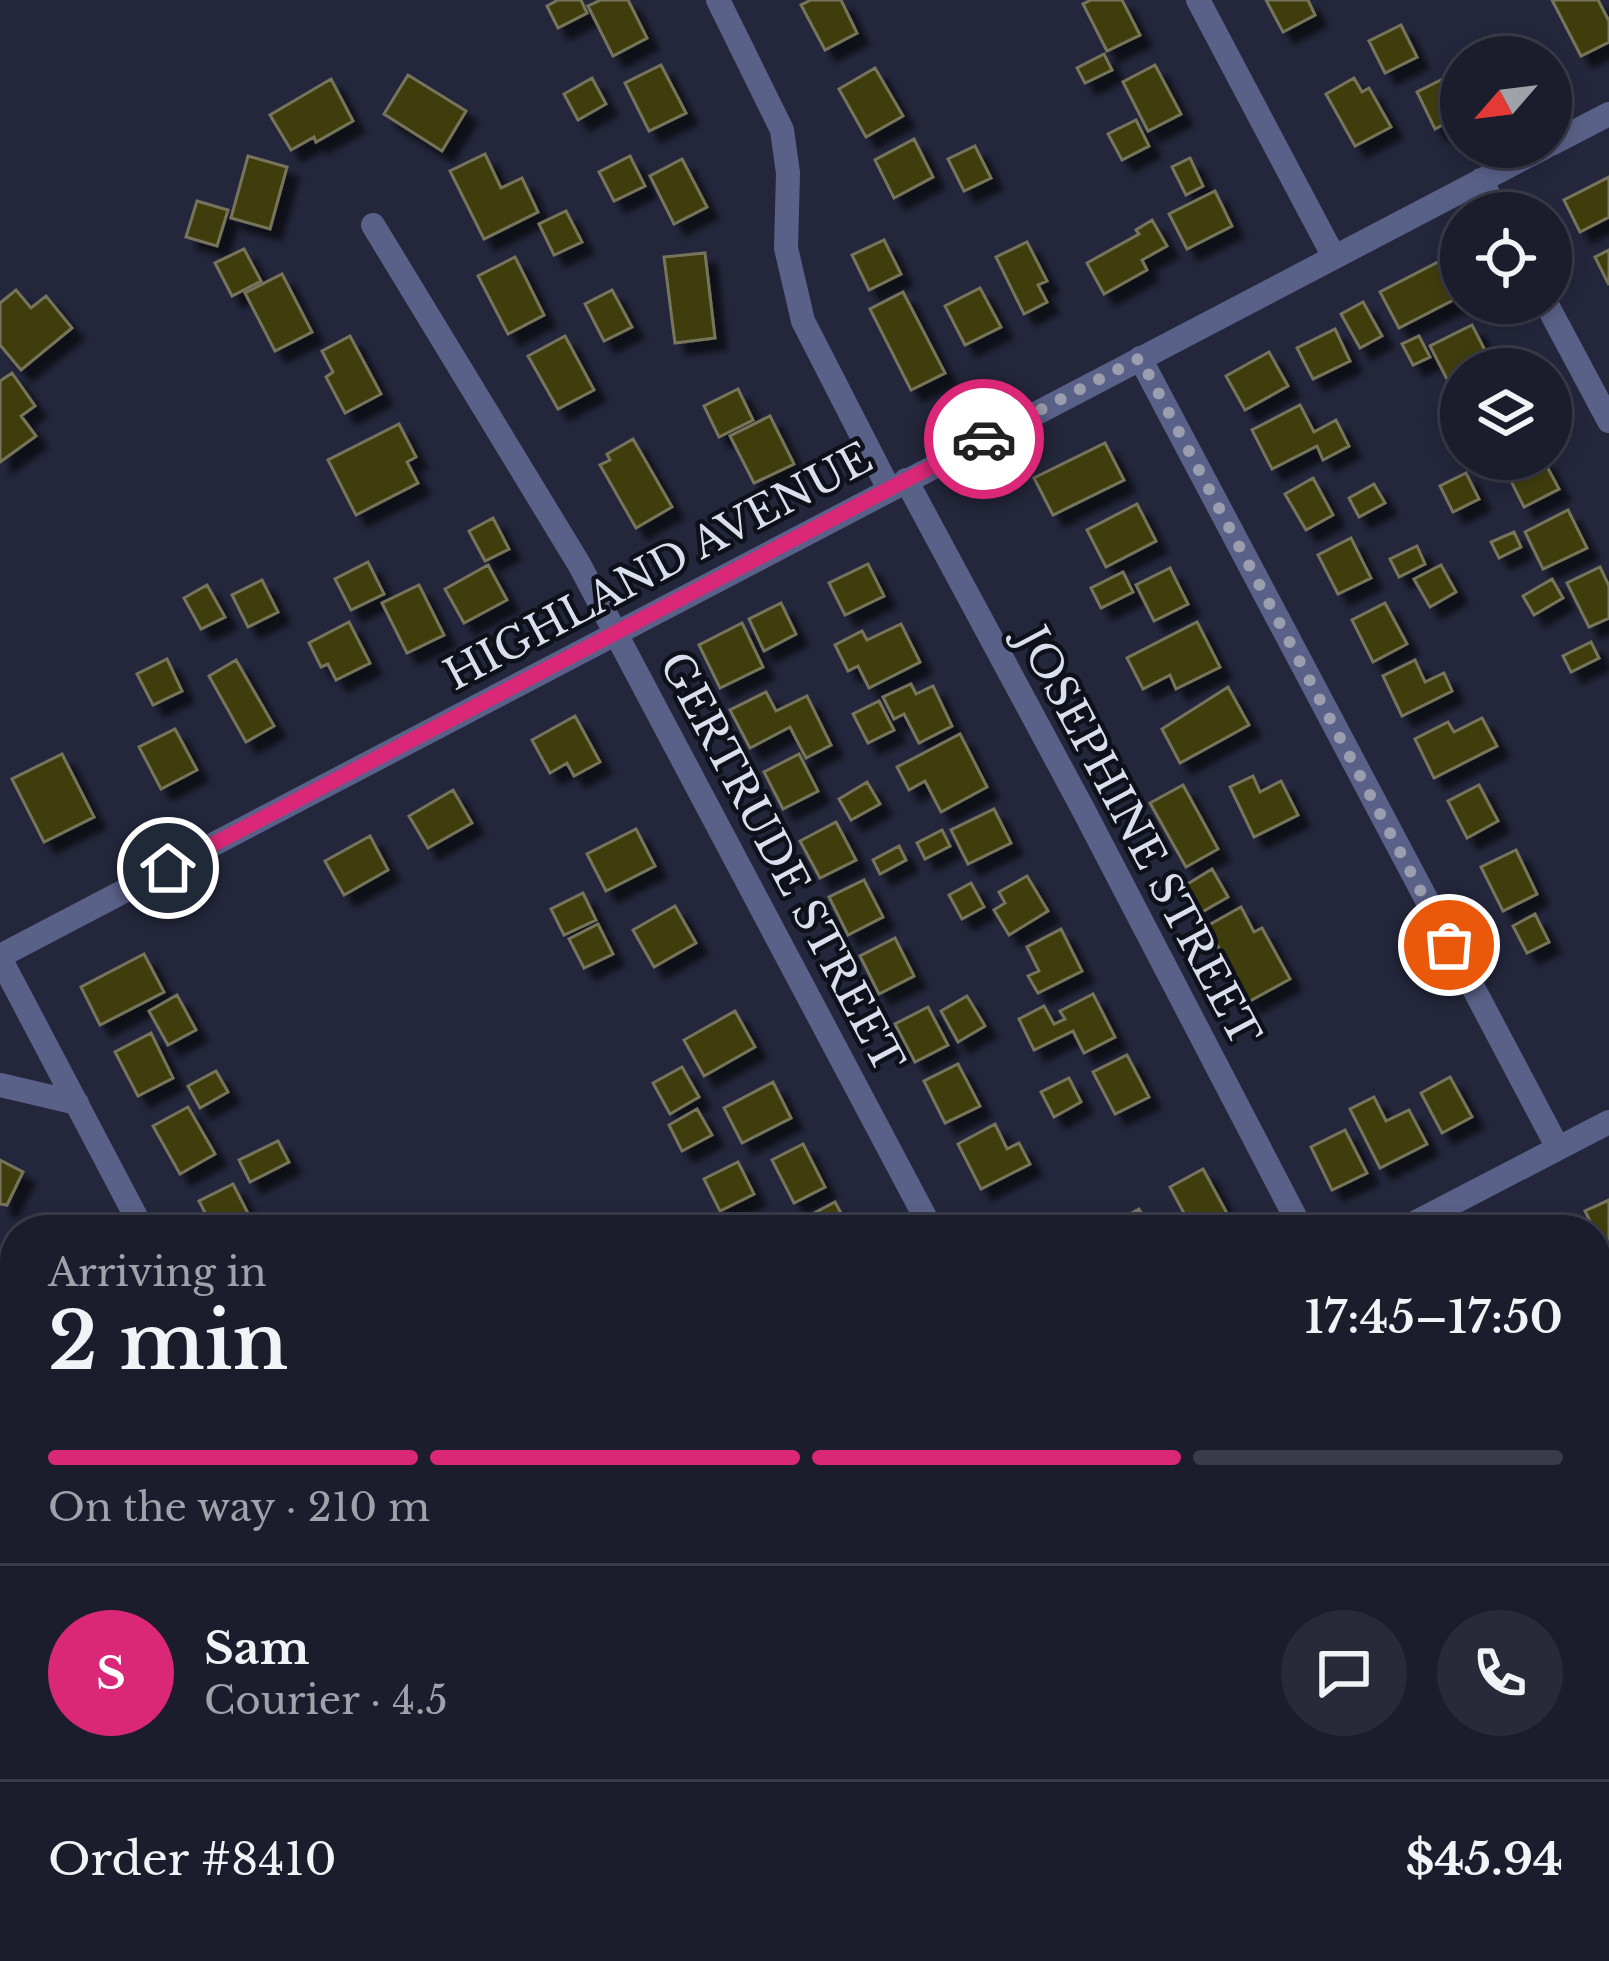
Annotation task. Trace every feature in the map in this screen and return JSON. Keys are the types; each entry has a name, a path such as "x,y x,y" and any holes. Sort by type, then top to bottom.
{"street":[{"name":"JOSEPHINE STREET","path":"718,0 782,130 788,173 786,248 803,321 1083,808 1294,1215"},
{"path":"1198,0 1334,257"},
{"name":"HIGHLAND AVENUE","path":"1572,133 1609,114"},
{"name":"HIGHLAND AVENUE","path":"0,957 1505,168"},
{"path":"1480,181 1486,192"},
{"name":"GERTRUDE STREET","path":"373,225 616,632 924,1215"},
{"path":"1557,324 1609,421"},
{"path":"1140,358 1558,1148"},
{"path":"0,957 135,1215"},
{"path":"0,1085 77,1103"},
{"path":"1430,1215 1609,1122"}],"building":[{"path":"558,0 581,0 587,13 558,28 547,6"},
{"path":"601,0 628,0 647,38 613,56 588,6"},
{"path":"811,0 841,0 857,33 825,50 801,5"},
{"path":"1122,0 1140,35 1107,51 1083,4"},
{"path":"1266,0 1308,0 1315,15 1283,32"},
{"path":"1552,0 1598,0 1609,21 1609,42 1581,56"},
{"path":"1401,25 1417,57 1385,73 1369,41"},
{"path":"1104,54 1112,70 1085,83 1077,68"},
{"path":"661,65 686,113 649,131 625,83"},
{"path":"1155,65 1181,114 1148,131 1123,82"},
{"path":"875,68 903,116 866,137 839,89"},
{"path":"408,75 466,111 442,151 384,114"},
{"path":"592,78 606,104 578,120 564,94"},
{"path":"1354,78 1362,92 1369,88 1391,127 1355,146 1326,94"},
{"path":"331,79 353,121 291,150 270,115"},
{"path":"1440,80 1440,126 1435,129 1417,92"},
{"path":"1136,120 1149,146 1122,160 1108,134"},
{"path":"914,139 933,177 894,198 875,160"},
{"path":"975,146 991,178 964,191 948,159"},
{"path":"485,154 501,188 522,178 538,212 484,239 450,171"},
{"path":"248,156 287,167 270,229 231,218"},
{"path":"630,156 645,186 614,201 599,172"},
{"path":"1190,158 1203,186 1186,195 1172,167"},
{"path":"682,159 707,207 674,224 650,176"},
{"path":"1609,177 1609,217 1580,232 1572,216 1572,196"},
{"path":"1215,191 1232,226 1187,249 1169,214"},
{"path":"197,201 228,210 217,246 186,237"},
{"path":"566,211 582,242 554,255 539,224"},
{"path":"1152,220 1167,246 1142,260 1147,270 1104,294 1087,263 1139,234 1136,230"},
{"path":"884,240 901,274 869,290 852,255"},
{"path":"1027,242 1047,281 1038,285 1047,302 1024,314 996,257"},
{"path":"244,249 261,281 232,296 215,263"},
{"path":"1609,250 1609,285 1595,257"},
{"path":"705,253 715,338 675,343 664,257"},
{"path":"515,257 544,315 508,334 478,276"},
{"path":"1438,262 1440,266 1440,307 1399,328 1380,292"},
{"path":"282,274 312,332 275,351 245,293"},
{"path":"980,288 1001,327 965,345 945,306"},
{"path":"16,290 31,308 46,296 72,328 21,370 0,345 0,303"},
{"path":"612,290 632,327 604,341 585,304"},
{"path":"903,292 945,373 911,390 870,309"},
{"path":"1363,302 1382,336 1360,348 1341,314"},
{"path":"1472,325 1484,348 1440,348 1440,366 1430,346"},
{"path":"1335,329 1350,361 1313,379 1297,348"},
{"path":"350,336 381,394 345,413 326,377 333,372 322,351"},
{"path":"565,336 594,390 558,409 528,356"},
{"path":"1419,336 1430,357 1413,365 1402,344"},
{"path":"1269,352 1288,386 1245,410 1226,376"},
{"path":"12,373 35,406 21,416 36,436 0,462 0,381"},
{"path":"738,389 753,420 719,437 704,406"},
{"path":"1300,405 1314,432 1336,420 1349,446 1323,460 1317,446 1272,469 1252,430"},
{"path":"770,416 794,464 754,483 730,436"},
{"path":"399,424 416,457 407,462 418,483 356,515 328,460"},
{"path":"633,439 672,507 636,528 600,465 610,460 607,454"},
{"path":"1105,443 1124,480 1053,515 1034,478"},
{"path":"1313,478 1333,515 1306,530 1285,494"},
{"path":"1470,480 1479,499 1453,512 1440,486"},
{"path":"1510,480 1554,480 1559,489 1524,507"},
{"path":"1374,484 1385,503 1359,517 1349,498"},
{"path":"1137,504 1156,541 1106,567 1087,530"},
{"path":"1568,510 1587,548 1543,569 1525,532"},
{"path":"493,518 509,549 485,561 469,531"},
{"path":"1514,532 1521,547 1499,558 1491,542"},
{"path":"1351,538 1371,578 1338,594 1318,555"},
{"path":"1417,546 1425,564 1399,577 1390,559"},
{"path":"368,562 384,594 351,610 335,579"},
{"path":"868,564 884,596 845,615 829,583"},
{"path":"488,565 507,600 464,623 445,589"},
{"path":"1441,565 1456,592 1430,607 1414,579"},
{"path":"1600,567 1609,586 1609,618 1589,627 1567,583"},
{"path":"1170,568 1188,604 1154,621 1136,585"},
{"path":"1123,572 1133,592 1101,608 1091,588"},
{"path":"1552,579 1563,598 1534,615 1523,596"},
{"path":"262,580 278,612 248,627 232,595"},
{"path":"207,585 225,617 201,629 184,598"},
{"path":"419,585 444,635 407,653 382,603"},
{"path":"781,603 796,634 764,651 749,619"},
{"path":"1385,603 1407,644 1373,662 1352,620"},
{"path":"349,622 370,663 336,680 328,664 321,667 309,643"},
{"path":"1197,622 1220,667 1176,689 1170,675 1143,689 1127,658"},
{"path":"742,623 763,667 720,688 699,645"},
{"path":"901,624 920,662 869,688 858,666 848,671 835,645 862,631 867,640"},
{"path":"1591,642 1599,658 1571,672 1563,656"},
{"path":"167,659 182,691 153,705 137,674"},
{"path":"236,660 274,726 246,742 209,676"},
{"path":"1415,660 1425,682 1444,673 1452,691 1402,716 1383,676"},
{"path":"911,684 916,694 933,686 952,726 919,743 904,714 894,719 883,697"},
{"path":"1228,687 1249,725 1180,763 1162,729"},
{"path":"766,692 776,711 807,696 831,745 806,758 790,727 750,748 730,710"},
{"path":"879,701 894,730 868,743 853,714"},
{"path":"575,716 600,762 574,776 567,763 550,773 532,740"},
{"path":"1482,718 1497,746 1434,778 1415,739 1448,722 1454,732"},
{"path":"175,729 197,770 161,789 139,747"},
{"path":"960,734 987,787 941,812 925,781 909,790 897,767"},
{"path":"62,754 94,817 44,842 12,779"},
{"path":"799,754 818,791 783,809 764,772"},
{"path":"1253,776 1260,792 1281,781 1298,815 1254,837 1230,787"},
{"path":"867,782 880,804 851,820 839,799"},
{"path":"1183,785 1218,849 1186,867 1150,803"},
{"path":"1479,785 1498,821 1467,838 1448,801"},
{"path":"453,790 472,823 428,848 409,816"},
{"path":"994,809 1011,843 968,864 951,830"},
{"path":"836,822 856,860 820,878 800,841"},
{"path":"636,829 655,866 606,891 587,854"},
{"path":"942,830 950,846 925,859 917,843"},
{"path":"370,836 388,870 344,895 325,861"},
{"path":"899,846 906,860 880,874 873,860"},
{"path":"1516,850 1537,894 1503,911 1481,867"},
{"path":"1212,869 1228,897 1202,912 1186,885"},
{"path":"1027,876 1048,911 1009,935 994,910 1005,903 999,892"},
{"path":"864,880 883,917 848,935 829,897"},
{"path":"971,883 984,907 962,919 949,895"},
{"path":"583,893 596,920 564,935 551,909"},
{"path":"675,906 696,943 654,967 633,930"},
{"path":"1241,907 1254,932 1262,928 1290,979 1248,1002 1207,926"},
{"path":"1535,914 1549,942 1527,953 1513,926"},
{"path":"598,924 613,954 584,968 569,939"},
{"path":"1061,929 1082,971 1038,993 1028,976 1039,971 1027,947"},
{"path":"895,938 914,976 879,994 860,956"},
{"path":"144,954 164,992 100,1025 81,987"},
{"path":"1093,994 1115,1037 1084,1053 1073,1031 1034,1050 1019,1019 1044,1006 1054,1024 1065,1019 1060,1011"},
{"path":"177,995 196,1030 168,1045 149,1011"},
{"path":"967,996 985,1026 958,1042 941,1011"},
{"path":"928,1007 948,1045 915,1062 895,1024"},
{"path":"735,1011 755,1047 704,1076 684,1040"},
{"path":"151,1033 173,1078 138,1096 115,1052"},
{"path":"1127,1055 1149,1097 1115,1114 1093,1072"},
{"path":"958,1064 980,1106 945,1123 924,1081"},
{"path":"682,1067 699,1097 670,1114 653,1083"},
{"path":"216,1071 228,1092 200,1108 188,1086"},
{"path":"1450,1077 1472,1117 1442,1133 1421,1093"},
{"path":"1069,1078 1081,1102 1054,1117 1041,1092"},
{"path":"773,1082 791,1118 742,1143 724,1108"},
{"path":"1374,1097 1386,1121 1409,1110 1427,1144 1380,1168 1350,1109"},
{"path":"188,1107 215,1154 180,1174 153,1126"},
{"path":"697,1109 712,1135 682,1151 669,1125"},
{"path":"995,1124 1007,1149 1019,1143 1030,1164 981,1189 958,1144"},
{"path":"1345,1130 1367,1173 1332,1190 1311,1147"},
{"path":"278,1141 289,1162 250,1182 239,1160"},
{"path":"803,1144 825,1187 794,1203 772,1160"},
{"path":"0,1160 23,1172 7,1205 0,1204"},
{"path":"738,1162 754,1194 720,1211 704,1179"},
{"path":"1203,1169 1228,1215 1185,1215 1170,1187"},
{"path":"233,1184 249,1215 206,1215 199,1201"},
{"path":"1609,1200 1609,1215 1587,1215 1585,1211"},
{"path":"835,1202 842,1215 810,1215"}],"way so far":[{"path":"984,439 1140,358 1449,945"}],"route":[{"path":"168,868 984,439"}]}
